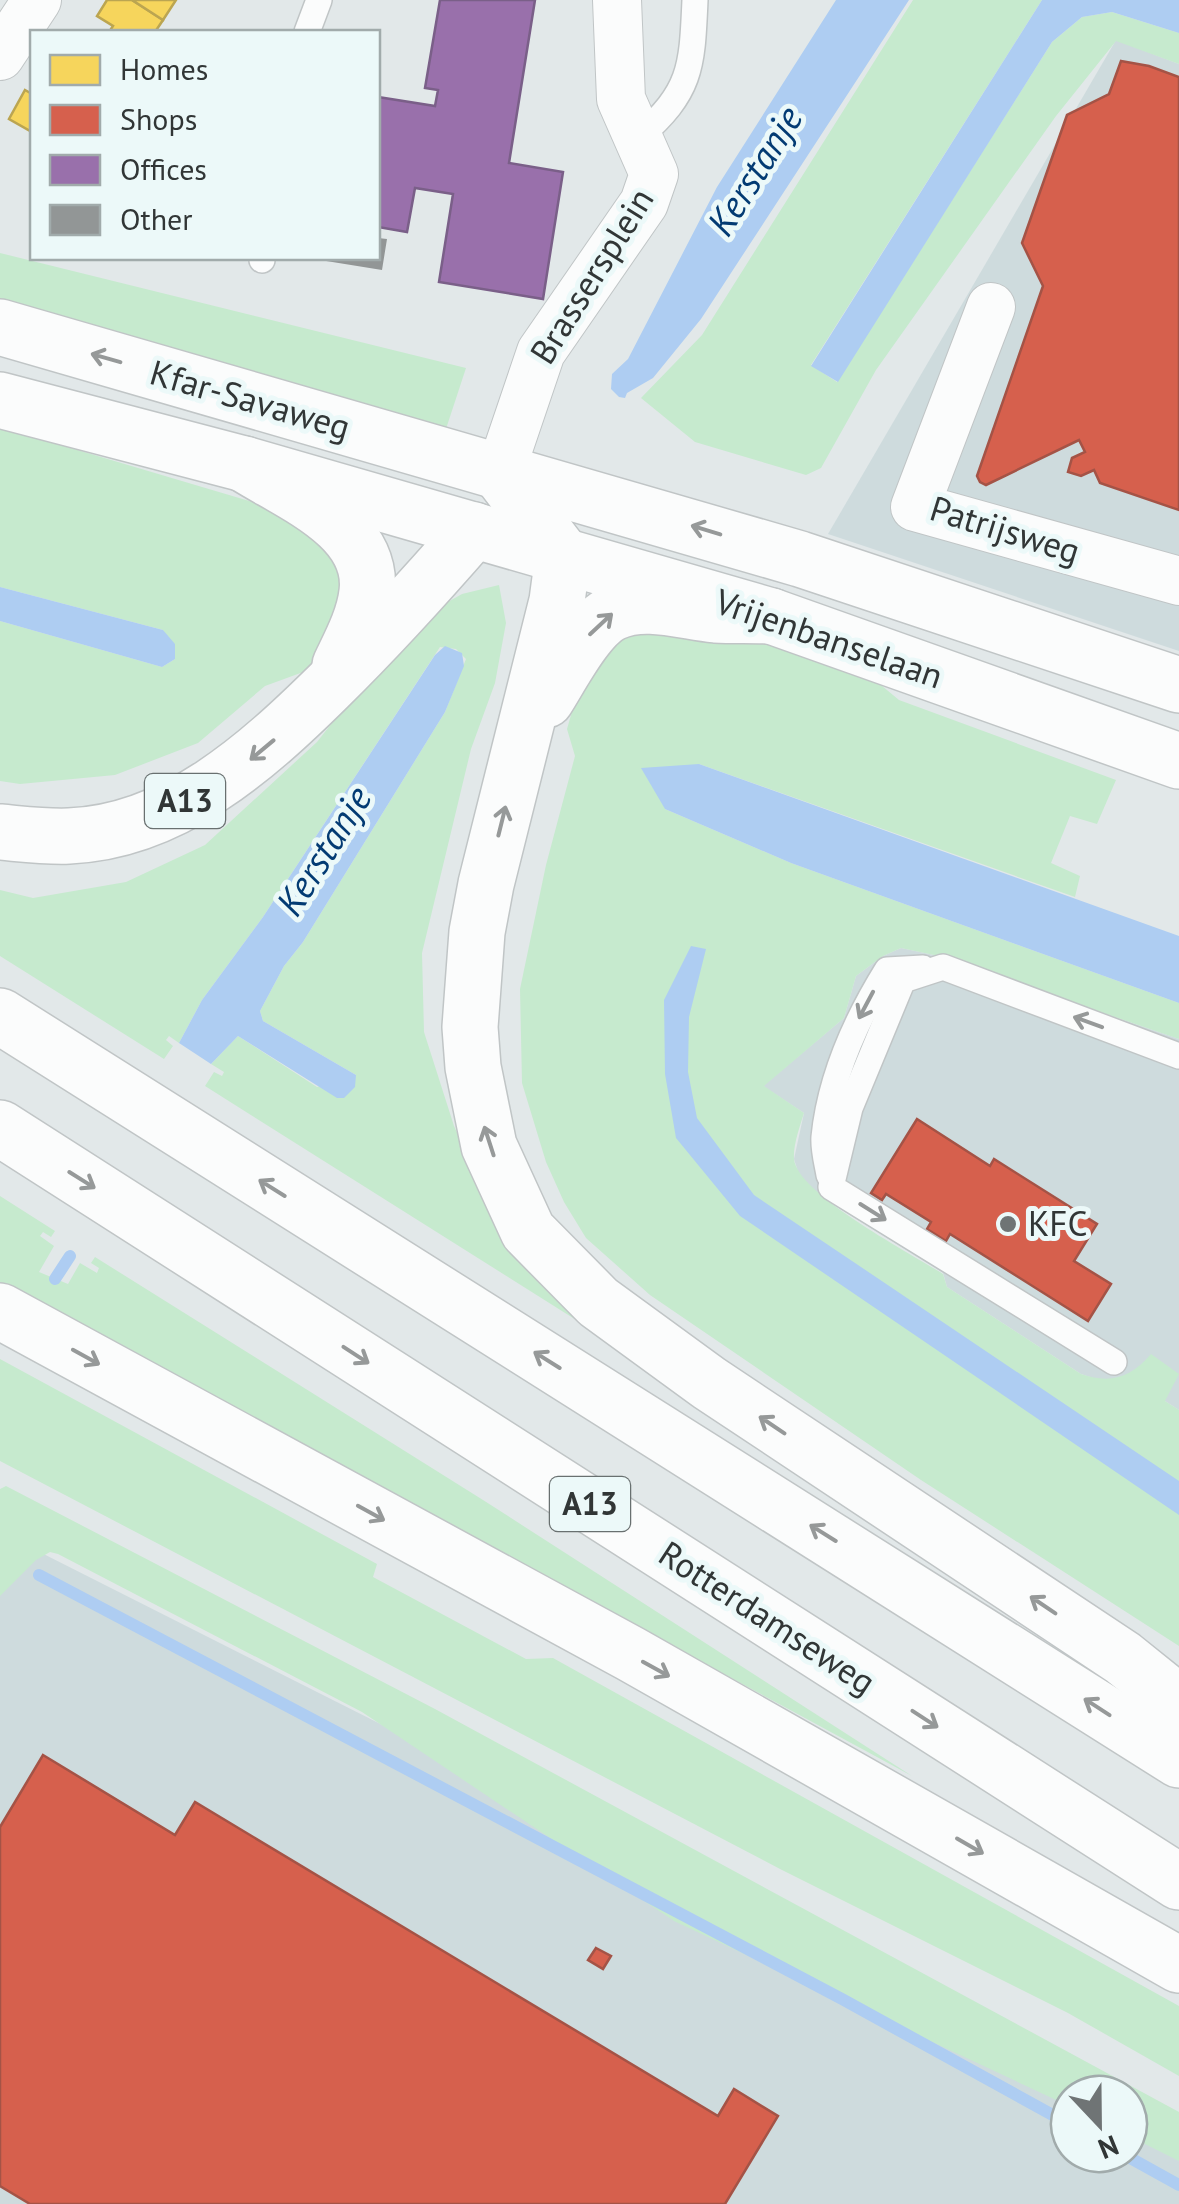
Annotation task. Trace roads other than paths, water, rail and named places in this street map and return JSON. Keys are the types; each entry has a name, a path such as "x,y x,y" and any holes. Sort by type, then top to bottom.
{"main road":[{"name":"Kfar-Savaweg","path":"0,327 500,473"},
{"name":"Kfar-Savaweg","path":"0,400 474,530"},
{"name":"A13","path":"244,464 330,518 360,553 368,581 367,595 362,618 332,683"},
{"path":"474,530 500,473 563,556 557,601 477,932 470,1027 472,1067 489,1146 528,1230 598,1302 693,1372 1123,1658 1179,1703"},
{"name":"Vrijenbanselaan","path":"500,473 614,502 800,559 1179,685"},
{"name":"Vrijenbanselaan","path":"474,530 771,616 1179,761"},
{"name":"A13","path":"0,832 72,836 137,822 187,800 254,758 404,612 474,530"},
{"path":"525,732 584,642 614,612 652,606 716,615 771,616"},
{"path":"0,1016 1179,1760"},
{"name":"Rotterdamseweg","path":"0,1128 1179,1882"},
{"path":"0,1311 631,1654 1179,1964"}],"street":[{"path":"0,56 37,0"},
{"name":"Brassersplein","path":"500,473 540,352 644,203 654,174 621,99 617,0"},
{"name":"Patrijsweg","path":"991,308 915,507 1179,581"}],"lane":[{"path":"309,30 319,0"},
{"name":"Brassersplein","path":"640,137 666,114 684,86 693,55 695,0"},
{"path":"1114,1362 831,1186 850,1108 903,980 943,967 1179,1056"}],"water":[{"path":"836,0 909,0 701,319 653,378 625,398 619,397 611,389 612,374 628,359 717,187"},
{"path":"1042,0 1179,0 1179,33 1112,12 1082,17 1052,42 838,382 811,366"},
{"path":"0,587 163,630 175,644 175,659 162,667 0,621"},
{"path":"445,646 462,653 464,666 445,712 303,942 284,966 260,1011 263,1021 356,1075 355,1087 344,1098 337,1098 238,1036 211,1064 179,1043 202,1000 263,917 435,655"},
{"path":"699,764 1179,936 1179,1003 791,863 665,809 641,768"},
{"path":"691,946 706,949 689,1017 688,1072 697,1118 754,1195 1179,1481 1179,1515 740,1216 676,1138 665,1074 664,1000"}],"waterway":[{"name":"Kerstanje","path":"55,1279 70,1256"},
{"path":"39,1575 842,1999 1049,2113"},
{"path":"1149,2168 1179,2185"}],"place":[{"name":"KFC","path":"1008,1224"}]}
